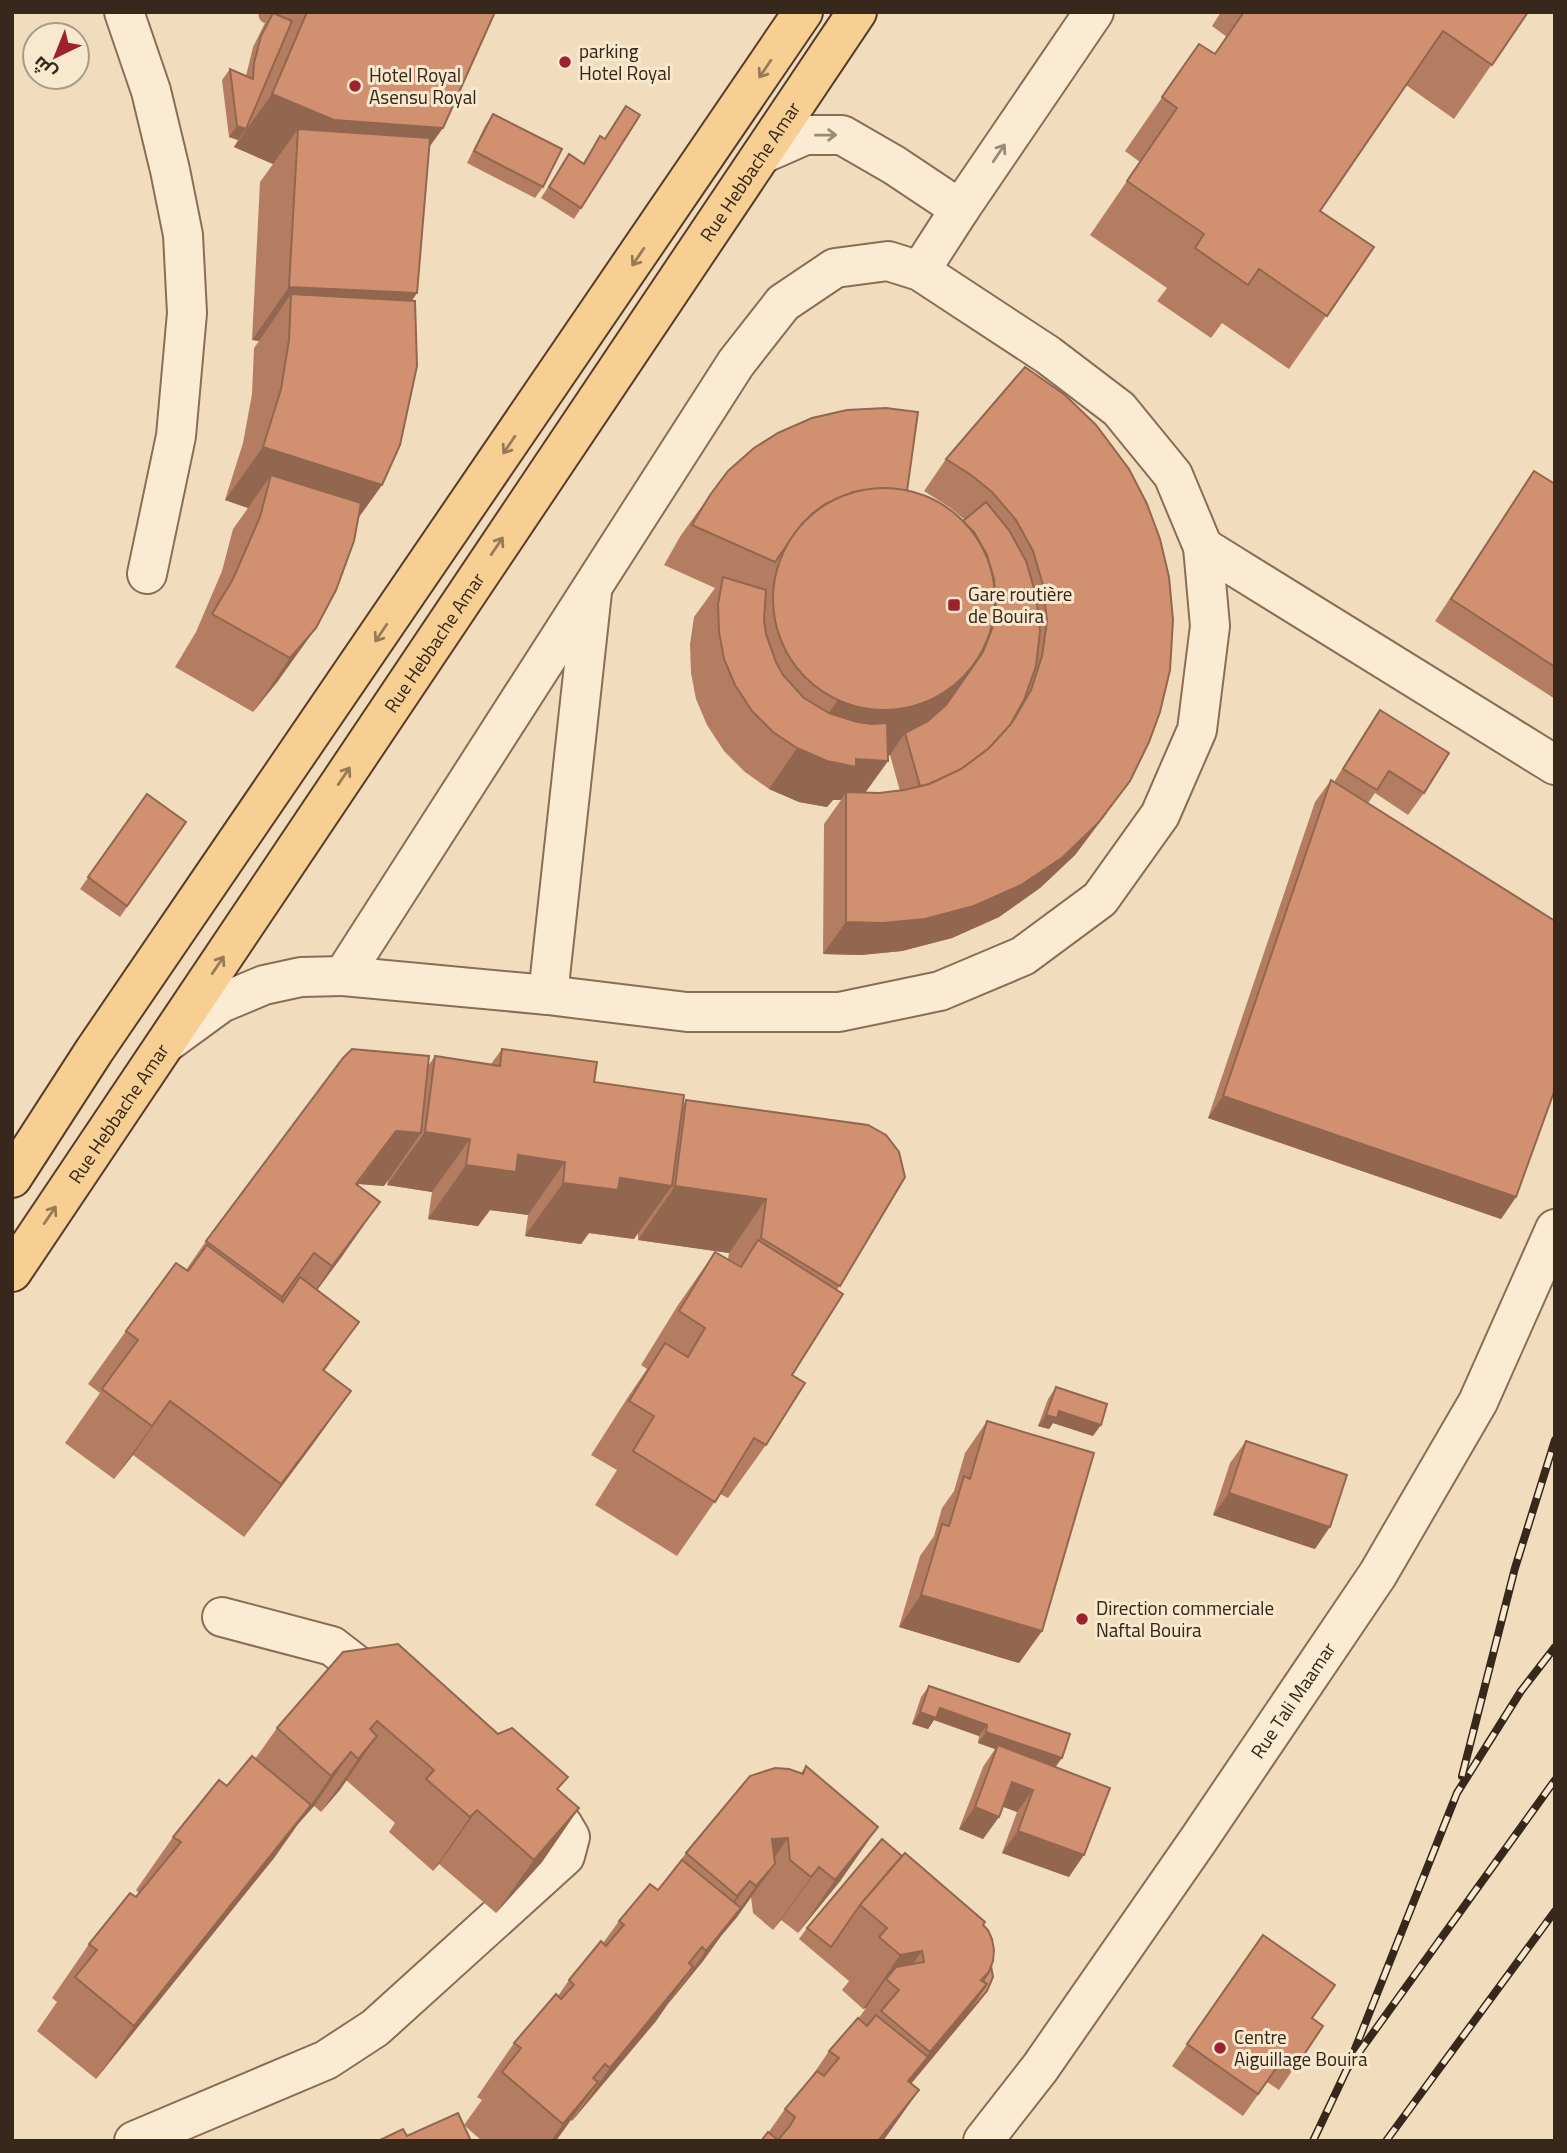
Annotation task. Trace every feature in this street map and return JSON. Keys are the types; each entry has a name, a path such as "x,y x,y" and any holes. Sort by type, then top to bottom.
{"main road":[{"path":"12,1178 94,1051 803,12"},
{"name":"Rue Hebbache Amar","path":"12,1272 857,12"}],"street":[{"path":"124,12 151,91 170,170 183,235 187,313 176,436 147,574"},
{"path":"920,271 1094,12"},
{"path":"762,155 805,135 842,135 894,165 960,209"},
{"path":"165,1044 221,1003 264,985 301,977 343,976 548,995 687,1012 839,1012 940,990 1023,956 1100,900 1160,815 1197,730 1210,626 1203,547 1173,475 1119,409 1048,355 920,271 888,261 835,268 783,303 736,363 343,976"},
{"path":"1203,547 1555,765"},
{"path":"548,995 593,583"},
{"name":"Rue Tali Maamar","path":"983,2141 1070,2025 1378,1574 1478,1402 1555,1229"},
{"path":"222,1617 332,1646 409,1706"},
{"path":"134,2141 326,2060 374,2028 565,1856 570,1837 563,1825 497,1774"}],"building":[{"name":"Hotel Royal Asensu Royal","path":"307,12 495,12 443,128 334,120 272,94"},
{"path":"1244,12 1528,12 1492,65 1443,31 1320,211 1374,247 1327,316 1259,269 1248,285 1195,248 1204,234 1127,181 1177,108 1162,97 1199,44 1215,54"},
{"path":"273,13 292,21 246,129 237,126 230,69 253,79 261,36"},
{"path":"626,106 640,115 581,208 549,187 569,154 584,164 600,136 605,139"},
{"path":"493,114 562,149 543,187 474,151"},
{"path":"298,129 430,138 417,293 289,287"},
{"path":"291,294 415,301 417,366 400,445 382,485 263,447 281,389 289,340"},
{"path":"1025,367 1065,395 1096,425 1129,469 1147,504 1160,539 1169,577 1173,620 1170,670 1160,712 1130,781 1098,823 1063,857 1021,885 974,906 925,919 883,923 846,922 846,792 879,793 904,790 929,784 961,769 989,748 1013,721 1031,690 1042,656 1047,621 1043,585 1033,551 1016,520 992,492 946,459"},
{"path":"886,408 918,412 907,491 884,488 853,492 825,504 802,524 775,562 692,525 728,471 754,448 778,433 812,418 847,410"},
{"path":"1534,471 1555,484 1555,667 1451,599"},
{"path":"271,475 361,503 354,541 336,590 316,628 290,658 212,614 233,579 260,517"},
{"path":"873,488 895,488 927,496 963,520 987,556 995,599 987,642 963,678 927,702 895,710 873,710 841,702 805,678 781,642 773,610 773,588 781,556 805,520 841,496"},
{"path":"986,502 1009,530 1026,561 1036,595 1040,631 1036,666 1024,700 1010,725 989,748 961,769 920,786 905,733 928,721 946,705 983,652 992,629 996,604 994,579 987,555 974,532 963,521"},
{"path":"723,577 766,590 766,634 783,675 804,698 829,713 857,722 887,723 888,761 856,759 856,767 827,761 797,748 773,732 752,711 735,685 724,659 718,604"},
{"path":"1380,710 1449,753 1424,793 1389,771 1377,790 1343,769"},
{"path":"1331,780 1555,921 1555,1089 1516,1197 1223,1096"},
{"path":"147,794 186,822 127,906 88,877"},
{"path":"352,1049 429,1056 421,1133 396,1131 356,1184 380,1202 332,1266 314,1253 282,1297 206,1241"},
{"path":"502,1049 597,1062 594,1082 684,1095 672,1186 620,1178 618,1190 563,1183 565,1162 518,1155 516,1172 466,1165 470,1139 425,1132 435,1056 500,1066"},
{"path":"686,1100 868,1125 886,1135 899,1152 905,1177 840,1286 761,1238 766,1199 675,1186"},
{"path":"758,1240 843,1294 792,1375 805,1383 766,1445 754,1438 715,1502 633,1451 654,1416 629,1401 665,1343 688,1357 705,1328 679,1311 715,1252 741,1267"},
{"path":"207,1245 283,1302 300,1277 359,1322 323,1370 351,1391 281,1484 170,1401 152,1426 102,1389 138,1340 126,1331 176,1263 188,1271"},
{"path":"1056,1387 1107,1404 1101,1425 1059,1411 1057,1418 1046,1415"},
{"path":"987,1421 1094,1453 1042,1631 921,1595 942,1524 949,1526 964,1476 970,1479"},
{"path":"1246,1441 1347,1475 1330,1527 1229,1493"},
{"path":"398,1644 498,1734 512,1728 568,1777 557,1789 579,1808 534,1860 477,1810 470,1817 426,1779 434,1770 377,1721 370,1729 377,1736 358,1759 351,1752 331,1776 277,1728 343,1652"},
{"path":"929,1686 1070,1734 1062,1758 986,1732 987,1725 940,1708 936,1718 920,1712"},
{"path":"998,1745 1110,1788 1084,1855 1018,1831 1033,1790 1012,1782 999,1817 975,1807"},
{"path":"252,1756 311,1805 134,2026 75,1977 97,1950 89,1944 130,1893 136,1897 181,1842 173,1837 219,1780 227,1786"},
{"path":"806,1766 878,1827 835,1880 819,1867 811,1877 790,1860 788,1838 772,1839 775,1864 756,1886 750,1881 737,1896 686,1853 750,1776 775,1768 803,1774"},
{"path":"882,1839 902,1856 860,1905 831,1947 807,1928"},
{"path":"905,1853 985,1922 983,1925 992,1939 994,1950 989,1972 981,1980 987,1984 930,2052 881,2011 899,1990 886,1979 896,1967 924,1962 922,1951 900,1955 879,1937 887,1928 860,1905"},
{"path":"682,1860 741,1908 706,1951 702,1947 689,1963 693,1967 610,2068 605,2064 593,2078 598,2082 563,2124 502,2072 521,2048 514,2043 556,1994 561,1999 574,1985 569,1980 601,1941 606,1946 624,1925 619,1921 650,1884 658,1890"},
{"path":"1263,1935 1335,1985 1312,2018 1323,2026 1295,2068 1282,2060 1258,2094 1187,2044"},
{"path":"991,1966 993,1977 987,1991 957,2026 987,1984 983,1981"},
{"path":"876,2015 928,2057 908,2081 919,2090 878,2141 761,2141 768,2132 778,2140 795,2117 785,2109 817,2071 824,2076 839,2058 829,2051 858,2018 867,2026"},
{"path":"458,2113 471,2141 378,2141 403,2129 407,2136"}],"railway":[{"path":"1462,1776 1515,1568 1555,1440"},
{"path":"1347,2069 1457,1793 1521,1691 1555,1647"},
{"path":"1313,2141 1347,2069 1555,1780"},
{"path":"1386,2141 1555,1911"}],"place":[{"name":"parking Hotel Royal","path":"565,62"},
{"name":"Hotel Royal Asensu Royal","path":"355,86"},
{"name":"Gare routière de Bouira","path":"954,605"},
{"name":"Direction commerciale Naftal Bouira","path":"1082,1619"},
{"name":"Centre Aiguillage Bouira","path":"1220,2048"}]}
